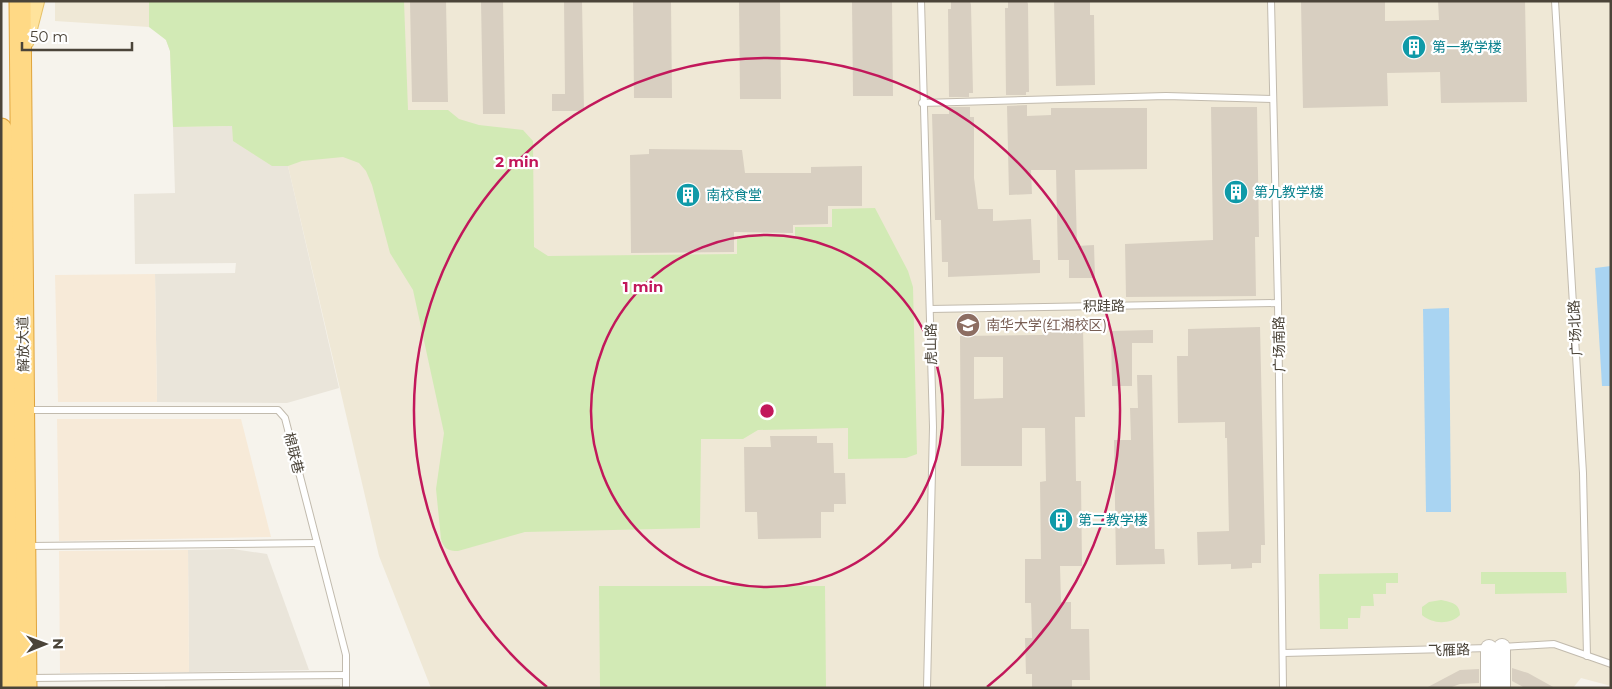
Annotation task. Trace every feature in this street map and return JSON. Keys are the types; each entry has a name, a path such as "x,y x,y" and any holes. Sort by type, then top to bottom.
{"highway":[{"name":"解放大道","path":"20,1 24,546 20,685"},
{"name":"解放大道","path":"1,129 20,685"}],"main road":[{"path":"20,56 34,1"}],"street":[{"path":"1489,688 1495,648"},
{"path":"1495,648 1502,688"}],"lane":[{"name":"虎山路","path":"921,1 922,102 933,427 928,688"},
{"name":"广场南路","path":"1271,1 1278,302 1283,688"},
{"name":"广场北路","path":"1555,1 1582,473 1587,656"},
{"path":"922,102 1166,96 1273,99"},
{"name":"积跬路","path":"930,309 1278,302"},
{"name":"棉联巷","path":"23,410 278,410 286,418 346,655 346,688"},
{"path":"24,546 318,543"},
{"name":"飞雁路","path":"1283,653 1495,648 1554,644 1611,664"},
{"path":"20,685 346,675"}],"shaded area":[{"name":"南华大学(红湘校区)","path":"55,1 1611,1 1611,686 1581,678 1573,688 431,688 379,556 288,166 272,166 233,141 232,126 173,127 170,51 166,40 158,31 149,27 55,21"},
{"path":"232,126 288,166 339,388 287,403 157,402 155,274 235,273 236,263 135,264 134,194 175,193 173,127"},
{"path":"155,274 157,402 58,402 55,275"},
{"path":"57,419 241,419 271,537 59,541"},
{"path":"233,549 267,554 309,670 189,672 188,550"},
{"path":"188,550 189,672 60,673 59,551"},
{"path":"340,685 340,688 165,688 165,686"}],"green space":[{"path":"149,1 404,1 408,110 448,110 459,119 479,125 523,130 533,141 534,247 548,256 737,254 737,236 795,236 795,227 832,227 832,209 875,208 908,271 913,287 917,454 906,458 848,459 848,428 758,430 743,439 701,439 700,528 525,532 458,551 447,549 441,539 436,489 444,433 413,290 390,253 372,185 366,171 359,163 343,157 302,161 288,166 272,166 233,141 232,126 173,127 170,51 166,40 149,27"},
{"path":"1481,572 1566,572 1567,593 1495,594 1495,584 1481,584"},
{"path":"1398,573 1398,583 1386,583 1386,594 1373,594 1374,606 1361,606 1360,618 1348,618 1348,629 1320,629 1319,574"},
{"path":"599,586 825,586 826,688 600,688"},
{"path":"1441,600 1451,602 1458,608 1460,615 1446,622 1436,622 1422,615 1422,607 1429,602"}],"water":[{"path":"1611,266 1611,386 1602,386 1595,268"},
{"path":"1449,308 1451,512 1426,512 1423,309"}],"building":[{"path":"410,1 446,1 448,102 412,102"},
{"path":"481,1 503,1 505,114 483,114"},
{"path":"564,1 582,1 584,111 552,111 552,94 565,94"},
{"path":"633,1 671,1 672,98 634,98"},
{"path":"739,1 780,1 781,99 740,99"},
{"path":"852,1 892,1 893,96 853,96"},
{"path":"951,1 970,1 971,5 973,93 969,93 969,97 949,97 948,9 951,9"},
{"path":"1008,1 1027,1 1028,4 1029,92 1026,92 1026,95 1006,95 1005,8 1008,8"},
{"path":"1054,1 1090,1 1090,15 1094,15 1095,85 1056,86"},
{"name":"第一教学楼","path":"1301,1 1385,1 1385,21 1439,20 1438,1 1525,1 1527,102 1441,103 1440,72 1387,73 1388,106 1303,108"},
{"path":"1027,105 1027,116 1051,115 1051,108 1147,108 1147,169 1075,170 1077,246 1094,245 1095,278 1069,278 1069,260 1058,260 1056,170 1031,170 1032,194 1009,195 1007,106"},
{"path":"949,107 970,107 970,117 974,117 974,178 978,209 993,209 993,221 1031,219 1033,260 1040,260 1040,273 948,277 948,262 942,262 941,220 935,220 932,114 949,114"},
{"name":"第九教学楼","path":"1211,107 1257,107 1259,237 1255,237 1256,296 1126,297 1125,244 1213,240"},
{"name":"南校食堂","path":"649,149 742,150 745,173 811,173 811,167 862,166 862,206 828,206 828,224 793,225 793,233 734,232 734,252 631,253 630,155 649,154"},
{"path":"1260,327 1265,545 1261,545 1261,563 1252,563 1252,568 1231,569 1231,564 1198,565 1197,532 1229,531 1227,438 1225,438 1225,422 1178,423 1177,356 1188,356 1188,329"},
{"path":"1083,329 1085,417 1075,417 1076,481 1081,481 1082,566 1060,566 1061,602 1071,602 1071,629 1089,629 1090,680 1072,680 1072,688 1032,688 1032,674 1026,674 1025,638 1032,638 1031,603 1025,603 1025,559 1041,559 1040,482 1046,481 1045,428 1022,428 1022,466 961,466 960,336 1043,335 1042,330","holes":["974,357 1003,357 1003,398 974,399"]},
{"path":"1153,330 1153,343 1132,343 1132,386 1112,386 1111,331"},
{"path":"1137,375 1152,375 1155,549 1164,549 1165,564 1116,565 1114,440 1131,440 1130,408 1138,408"},
{"path":"770,436 817,436 817,443 833,443 834,473 845,473 846,504 834,504 834,512 821,512 821,538 758,539 757,512 745,512 744,447 771,447"},
{"path":"1512,668 1528,673 1555,688 1525,688 1512,681"},
{"path":"1479,669 1479,683 1460,684 1449,688 1426,688 1460,670"}],"place":[{"name":"第一教学楼","path":"1414,47"},
{"name":"第九教学楼","path":"1236,192"},
{"name":"南校食堂","path":"688,195"},
{"name":"南华大学(红湘校区)","path":"968,325"},
{"name":"第二教学楼","path":"1061,520"}]}
